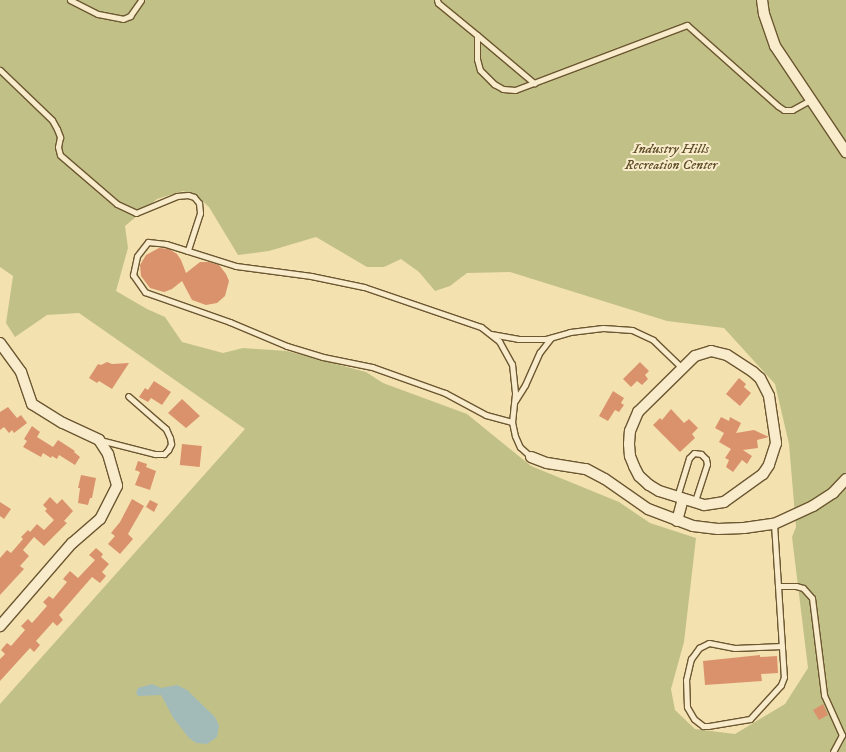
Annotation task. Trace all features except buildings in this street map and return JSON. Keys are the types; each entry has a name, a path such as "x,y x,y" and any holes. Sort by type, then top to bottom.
{"street":[{"path":"762,0 764,14 775,46 846,152"},
{"path":"0,343 21,372 32,404 63,423 99,440 108,454 117,486 100,519 72,543 0,626"},
{"path":"712,351 719,352 727,355 760,378 769,396 776,443 769,465 763,474 734,496 715,504 696,502 659,491 639,476 630,456 629,444 633,421 638,412 682,368 695,356 712,351"},
{"path":"531,457 547,463 586,469 605,479 648,509 692,526 718,529 744,528 774,524 813,506 832,493 846,479"},
{"path":"677,521 680,498"}],"lane":[{"path":"70,0 98,14 123,18 130,16 141,0"},
{"path":"437,0 438,3 534,83"},
{"path":"477,35 477,59 480,70 494,84 503,88 515,90 687,25 784,110 792,110 810,100"},
{"path":"0,70 52,120 60,137 58,147 60,155 116,204 136,213 177,196 188,195 194,197 199,203 200,213 188,251"},
{"path":"512,422 486,415 445,393 372,367 323,357 287,346 230,322 145,292 133,275 137,256 148,242 166,244 236,266 311,276 364,287 465,320 490,333 499,341 512,364 514,377 512,422 515,436 520,447 531,457"},
{"path":"490,333 518,339 550,338 570,332 602,328 632,330 654,340 682,368"},
{"path":"514,401 525,385 540,352 550,338"},
{"path":"99,440 155,454 164,454 168,450 171,444 166,429 128,396"},
{"path":"680,498 689,458 694,453 701,454 706,459 707,464 696,502"},
{"path":"774,524 778,586 782,646 784,677 782,684 750,719 708,726 703,726 694,719 687,707 686,680 691,658 699,648 710,643 735,648 782,646"},
{"path":"778,586 796,586 803,588 812,598 824,695 842,735 833,752"}],"green space":[{"name":"Industry Hills Recreation Center","path":"0,0 846,0 846,752 0,752 0,704 245,429 79,313 47,315 15,337 6,323 13,276 0,267","holes":["183,191 197,196 209,207 238,255 269,251 316,237 367,267 384,267 401,259 419,272 435,291 450,286 467,273 510,272 667,321 724,328 775,384 789,444 796,527 792,537 808,668 785,704 735,734 695,729 675,710 671,689 684,642 696,538 650,523 619,502 531,466 467,414 383,383 366,372 287,351 243,348 223,353 182,342 165,317 147,309 116,291 128,248 125,226 157,199"]}],"water":[{"path":"152,684 161,688 177,685 187,690 215,717 219,726 217,737 207,744 196,743 189,738 174,719 161,695 139,696 136,694 138,688"}]}
